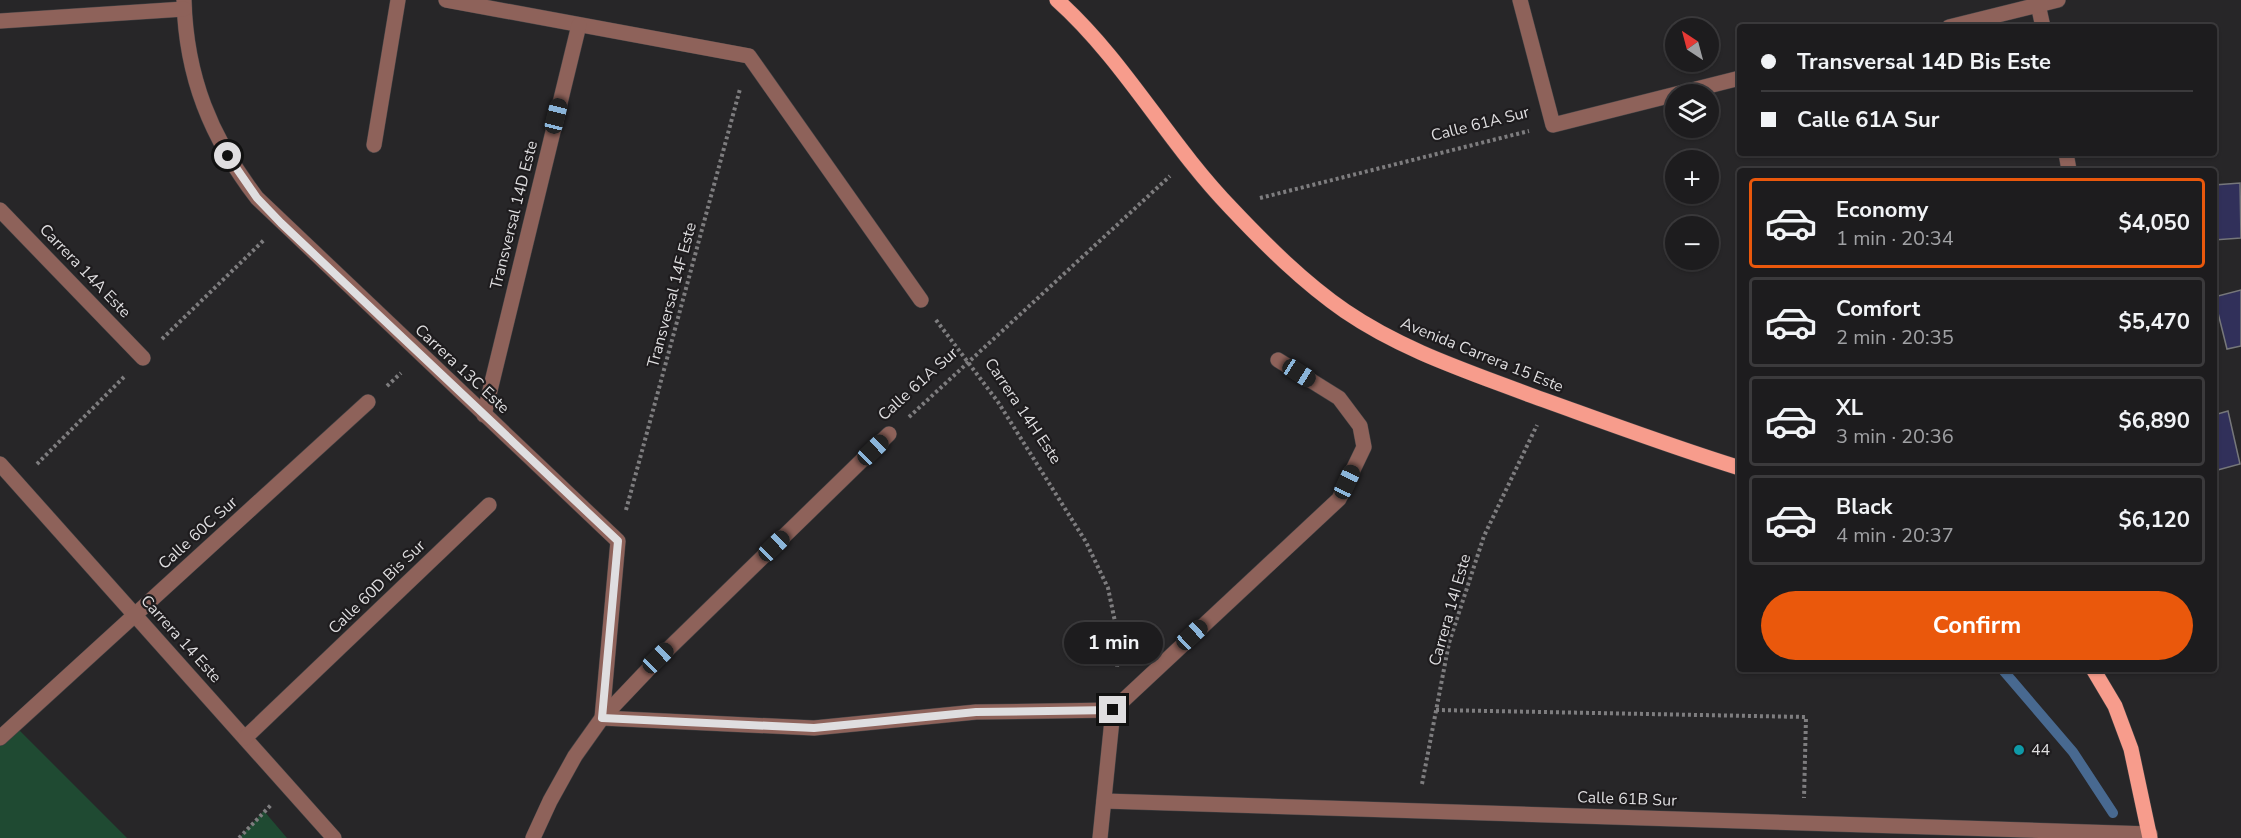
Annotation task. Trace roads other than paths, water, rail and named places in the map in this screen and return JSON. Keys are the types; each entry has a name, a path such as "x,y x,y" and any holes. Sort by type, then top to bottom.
{"main road":[{"name":"Avenida Carrera 15 Este","path":"1057,0 1102,46 1188,159 1229,206 1303,278 1345,311 1391,339 1429,356 1677,448 1737,467"},
{"path":"2095,672 2115,706 2131,749 2150,836"}],"street":[{"path":"374,145 398,0"},
{"path":"446,0 749,56 921,300"},
{"name":"Calle 61A Sur","path":"1520,0 1553,125 1737,79"},
{"path":"1960,24 2038,2 2058,0"},
{"path":"2038,2 2042,24"},
{"path":"0,21 184,5"},
{"name":"Carrera 13C Este","path":"184,5 194,77 204,110 237,171 257,198 618,541 602,718"},
{"name":"Transversal 14D Este","path":"484,415 579,25"},
{"name":"Carrera 14A Este","path":"0,210 144,358"},
{"path":"1100,838 1113,710 1339,499 1364,447 1360,426 1340,398 1278,360"},
{"name":"Calle 60C Sur","path":"0,738 368,402"},
{"name":"Calle 61A Sur","path":"534,838 550,801 575,756 602,718 658,658 889,434"},
{"name":"Carrera 14 Este","path":"0,464 334,838"},
{"name":"Calle 60D Bis Sur","path":"245,738 489,505"},
{"path":"602,718 814,728 976,712 1113,710"},
{"name":"Calle 61B Sur","path":"1104,801 2150,836"}],"waterway":[{"path":"2005,672 2073,752 2113,813"}],"place":[{"name":"44","path":"2019,750"}]}
